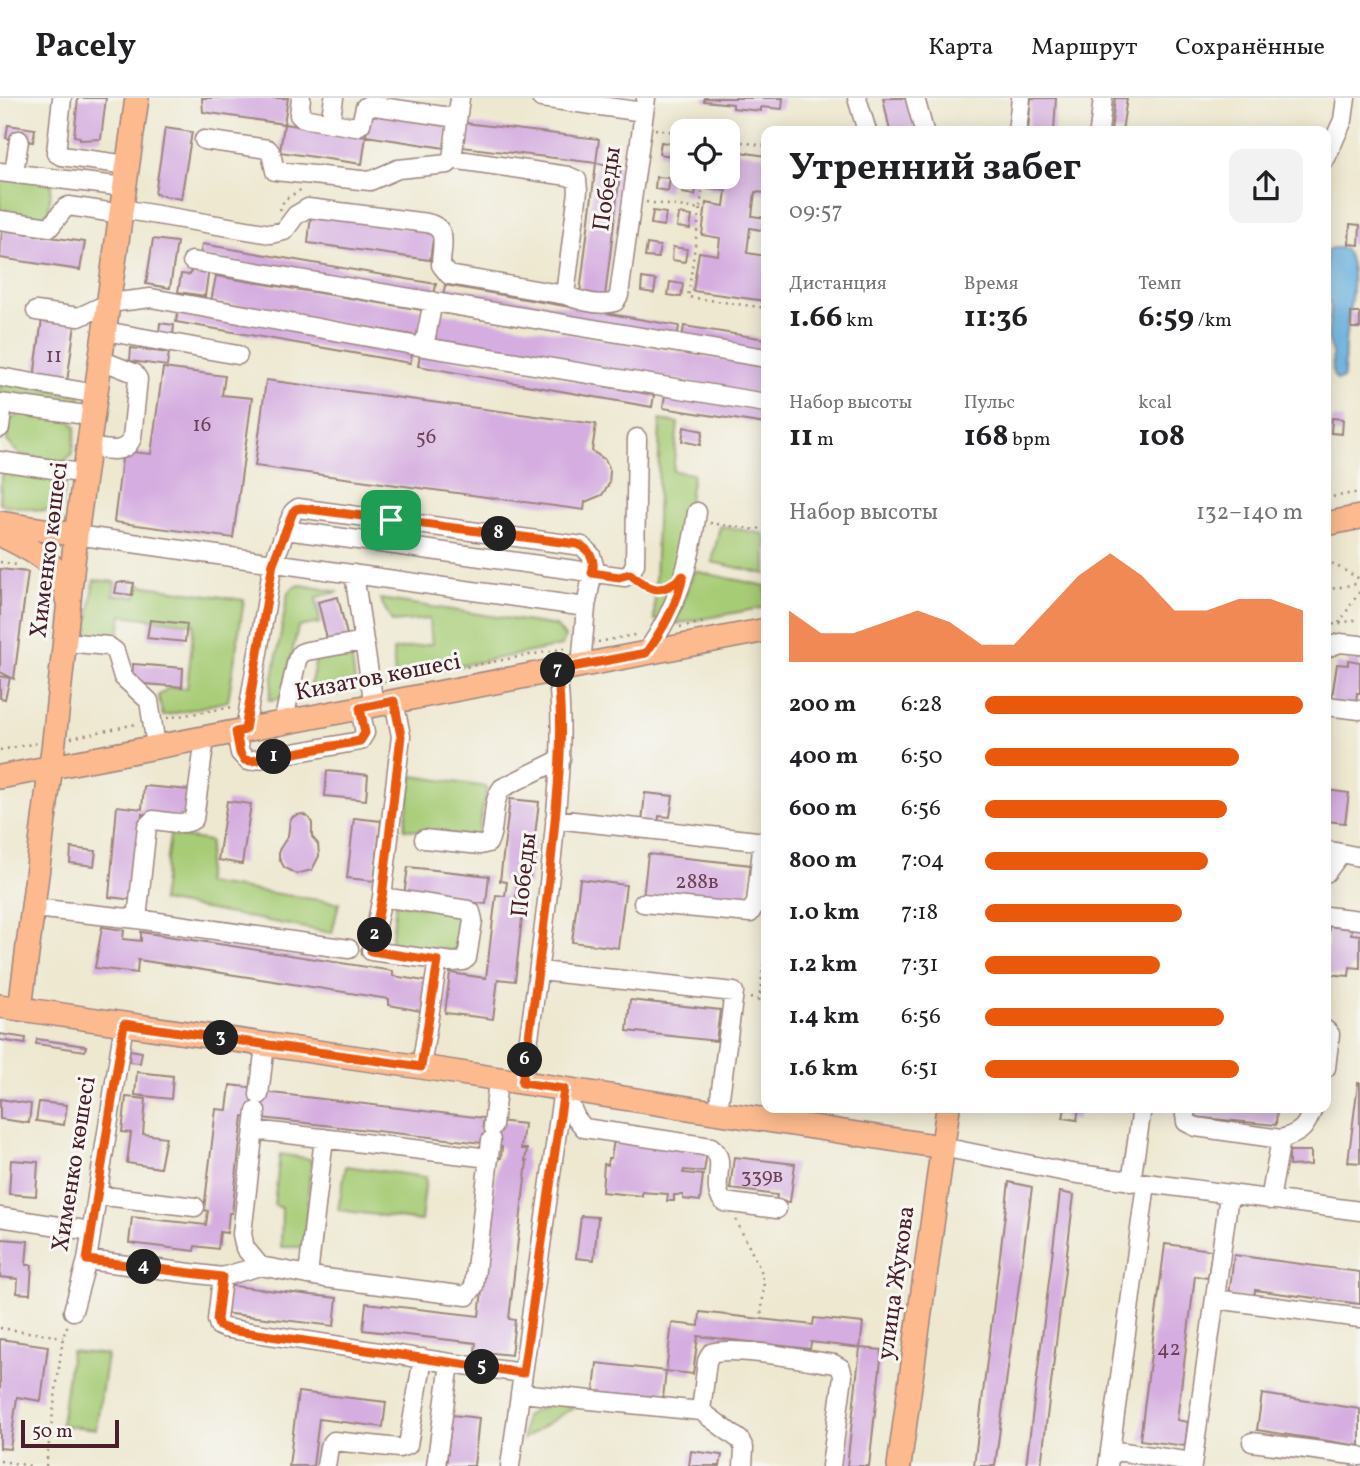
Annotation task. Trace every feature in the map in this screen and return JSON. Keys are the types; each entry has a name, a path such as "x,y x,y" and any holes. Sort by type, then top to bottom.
{"main road":[{"name":"Хименко көшесі","path":"10,1007 34,908 76,535 137,98"},
{"path":"1331,523 1360,517"},
{"path":"0,523 76,535"},
{"path":"0,534 35,553 60,576 66,592 66,631"},
{"name":"Кизатов көшесі","path":"0,777 761,631"},
{"path":"10,1007 942,1147"},
{"name":"улица Жукова","path":"899,1466 947,1113"}],"street":[{"path":"62,98 56,153 124,193"},
{"path":"301,98 300,117 330,123 360,126 368,105 457,118"},
{"path":"330,123 334,98"},
{"path":"204,140 268,149 275,171 370,181 394,170 448,164 452,159 460,98"},
{"path":"541,98 644,112"},
{"path":"857,98 865,126"},
{"path":"915,98 923,126"},
{"path":"1018,126 1021,98"},
{"path":"1100,126 1103,98"},
{"path":"1331,147 1343,120 1346,98"},
{"name":"Победы","path":"565,295 581,301 612,304 618,299 644,112"},
{"path":"13,146 7,173 124,193 271,234 284,231 296,215 308,208 436,225 442,233 441,265 449,275 565,295 578,191 577,180 568,176 452,159"},
{"path":"0,220 49,231 65,208 124,193"},
{"path":"192,261 761,357"},
{"path":"36,311 79,317 109,303 151,298 424,347 761,402"},
{"path":"424,347 433,301"},
{"path":"105,331 238,355"},
{"path":"89,447 119,450 128,445 132,438 138,379 134,373 101,360"},
{"path":"0,377 95,405"},
{"path":"0,428 2,404 95,405"},
{"path":"286,530 619,577 630,574 635,564 637,438"},
{"path":"0,461 86,474"},
{"path":"376,705 360,741 247,761 240,753 241,731 273,563 294,510 301,508 582,546 591,555 594,565 586,607 581,666"},
{"path":"646,653 662,630 679,595 697,516"},
{"path":"76,535 586,607"},
{"path":"354,574 376,705 401,736 382,897 371,951 438,961 459,962 467,958 471,912 382,897"},
{"path":"66,631 112,648 123,677 149,701 156,746"},
{"path":"283,723 297,660 301,653 364,641"},
{"path":"1331,646 1340,643 1360,645"},
{"name":"Победы","path":"522,1083 540,971 561,759 561,700 557,670"},
{"path":"1331,707 1360,710"},
{"path":"137,919 147,827 153,820 188,823 194,818 205,738"},
{"path":"424,839 480,845 488,843 497,796 502,788 561,759"},
{"path":"555,819 761,841"},
{"path":"1334,851 1360,857"},
{"path":"643,903 750,913 756,903 761,869"},
{"path":"34,908 137,919 349,949"},
{"path":"1331,917 1360,920"},
{"path":"421,1067 438,961"},
{"path":"540,971 734,992 718,1112"},
{"name":"Хименко көшесі","path":"73,1311 87,1260 124,1024"},
{"path":"260,1266 245,1248 242,1234 265,1045"},
{"path":"87,1260 222,1277 260,1266 356,1283 463,1296 471,1294 498,1080"},
{"path":"564,1089 576,1118 584,1128 706,1146 716,1150 720,1159 719,1198 728,1203 777,1209"},
{"path":"510,1466 564,1089"},
{"path":"1142,1113 1139,1183 1109,1458 1192,1464 1229,1195"},
{"path":"1185,1113 1186,1122 1196,1127 1281,1139 1297,1134 1308,1122 1311,1113"},
{"path":"254,1129 324,1138 491,1142"},
{"path":"307,1275 324,1138"},
{"path":"1270,1200 1281,1139"},
{"path":"942,1147 1071,1174 1360,1211"},
{"path":"97,1195 195,1207"},
{"path":"0,1217 91,1231"},
{"path":"222,1277 217,1320 219,1326 224,1328 523,1373"},
{"path":"1215,1299 1360,1318"},
{"path":"701,1411 711,1353 721,1351 757,1354 834,1364 841,1368 843,1376 831,1466"},
{"path":"326,1466 329,1447 334,1441 399,1448 408,1445 423,1358"},
{"path":"436,1466 450,1363"},
{"path":"520,1393 701,1411 740,1440 744,1448 743,1466"},
{"path":"1252,1442 1360,1456"}],"path":[{"path":"644,112 670,126"},
{"path":"740,142 761,145"},
{"path":"702,189 688,297 761,307"},
{"path":"631,200 700,209"},
{"path":"1331,497 1360,492"},
{"path":"697,516 757,530 761,527"},
{"path":"0,562 26,566"},
{"path":"1331,563 1360,581"},
{"path":"630,574 645,586 657,590 670,587 683,576"},
{"path":"1331,589 1360,581"},
{"path":"1339,623 1360,591"},
{"path":"1331,625 1360,619"},
{"path":"734,992 759,1001 761,984"},
{"path":"728,1203 762,1273 764,1287 761,1319"},
{"path":"46,1466 63,1337 73,1311"},
{"path":"0,1328 63,1337"},
{"path":"0,1461 32,1466"}],"green space":[{"path":"0,176 52,181 47,221 0,215"},
{"path":"0,380 81,395 80,404 71,407 0,395"},
{"path":"25,411 69,419 76,427 72,455 62,462 20,455 7,441 10,420"},
{"path":"660,420 678,423 673,471 693,474 674,598 663,620 654,620"},
{"path":"18,466 66,479 62,506 44,511 0,504 1,475"},
{"path":"720,526 761,533 761,573 712,562"},
{"path":"694,571 761,585 761,608 675,624"},
{"path":"94,580 115,582 113,595 136,597 138,585 244,600 228,701 163,716 158,696 168,688 187,688 194,624 122,615 118,639 87,635"},
{"path":"301,585 339,592 316,597 320,623 298,627 282,698 269,700 288,593"},
{"path":"380,599 556,626 565,637 562,646 395,678 393,650 432,644 429,619 392,622"},
{"path":"346,654 352,660 355,682 309,692 316,658"},
{"path":"413,776 487,787 477,837 404,829"},
{"path":"170,835 210,841 205,883 339,903 332,933 161,901"},
{"path":"396,903 468,914 463,952 391,943"},
{"path":"280,1154 311,1159 304,1247 281,1247 282,1208 274,1205"},
{"path":"346,1166 426,1177 421,1221 338,1210"},
{"path":"71,1351 107,1355 96,1429 61,1425"},
{"path":"551,1402 577,1405 523,1439 525,1416"}],"water":[{"path":"1331,248 1344,248 1349,257 1352,278 1344,373 1343,379 1337,380 1333,375 1331,349"}],"building":[{"path":"78,98 106,98 101,139 80,140 80,137 74,136"},
{"path":"202,98 288,98 284,124 203,112"},
{"path":"704,98 783,98 782,109 761,107 761,111 733,108 733,104 704,101"},
{"path":"883,98 907,98 915,126 889,126"},
{"path":"1031,98 1056,98 1054,126 1028,126"},
{"path":"1115,98 1127,98 1123,126 1112,126"},
{"path":"370,109 449,121 445,148 366,136"},
{"path":"465,123 599,139 596,163 462,147"},
{"path":"284,124 366,136 362,164 280,152"},
{"path":"8,125 35,129 33,142 6,138"},
{"path":"165,128 192,132 181,199 155,194"},
{"path":"661,142 670,143 670,156 659,154"},
{"path":"740,152 761,155 761,193 755,192 752,216 761,217 761,230 750,228 747,253 761,255 761,300 693,291 699,252 718,255 720,238 702,235 706,203 724,206 726,191 708,189 740,189"},
{"path":"596,163 621,166 605,296 580,293"},
{"path":"656,177 670,178 668,191 655,189"},
{"path":"683,189 696,189 695,195 682,193"},
{"path":"653,211 666,213 664,226 651,224"},
{"path":"679,214 692,216 690,229 677,227"},
{"path":"311,215 434,232 430,260 308,243"},
{"path":"1350,224 1360,225 1359,245 1349,244"},
{"path":"2,230 85,242 80,270 0,258"},
{"path":"153,239 177,242 170,288 146,284"},
{"path":"202,244 436,284 434,296 200,256"},
{"path":"647,244 660,246 658,258 645,257"},
{"path":"673,247 687,249 685,262 672,260"},
{"path":"191,269 209,269 205,296 178,292 181,274 190,275"},
{"path":"216,276 422,310 418,336 211,301"},
{"path":"642,278 656,280 654,293 641,291"},
{"path":"670,282 683,284 681,297 668,295"},
{"path":"445,285 679,326 677,338 443,297"},
{"path":"178,310 413,350 410,363 176,322"},
{"path":"437,312 761,366 761,394 433,339"},
{"path":"1351,313 1360,313 1360,328 1351,328"},
{"path":"42,319 75,324 67,382 34,378"},
{"path":"160,323 174,325 173,335 159,333"},
{"path":"684,326 761,338 761,351 682,338"},
{"path":"131,348 169,353 167,366 130,361"},
{"path":"420,354 654,395 652,407 418,366"},
{"path":"163,368 225,376 222,395 252,398 233,538 114,522 123,451 151,454"},
{"path":"266,380 596,424 592,451 608,465 609,484 602,495 585,502 584,510 255,466"},
{"path":"665,395 761,410 761,423 663,408"},
{"path":"1332,418 1343,419 1342,434 1331,433"},
{"path":"684,427 703,431 700,445 682,441"},
{"path":"0,569 28,572 14,679 0,672"},
{"path":"117,583 134,583 132,595 115,593"},
{"path":"338,597 348,639 328,643 318,602"},
{"path":"150,620 187,624 185,642 147,638"},
{"path":"1348,660 1360,662 1360,693 1357,693 1356,706 1331,703 1337,664 1348,665"},
{"path":"133,664 183,668 182,687 132,683"},
{"path":"0,676 10,678 5,699 0,698"},
{"path":"327,771 368,775 366,800 325,796"},
{"path":"144,786 190,790 187,818 142,814 134,900 109,897 117,806 142,809"},
{"path":"1331,791 1349,793 1345,823 1331,822"},
{"path":"645,793 673,796 670,817 659,816 658,825 642,823"},
{"path":"510,799 539,802 529,885 517,884 516,899 524,900 515,981 498,979 493,1019 445,1013 450,973 486,978 496,895 505,896 507,882 500,881"},
{"path":"227,801 251,804 242,864 218,860"},
{"path":"302,814 312,823 312,837 318,844 319,856 312,870 296,874 284,867 279,858 279,850 288,836 290,820"},
{"path":"354,818 381,821 374,881 347,878"},
{"path":"71,848 96,851 94,866 70,863"},
{"path":"648,854 751,865 746,909 643,898"},
{"path":"408,867 489,876 486,904 404,895"},
{"path":"580,879 626,885 618,948 572,942"},
{"path":"1331,926 1352,929 1351,934 1360,935 1360,968 1350,967 1349,976 1331,974"},
{"path":"102,927 124,930 123,939 141,941 141,932 393,971 393,976 431,982 426,1012 389,1005 389,999 138,960 137,973 95,968"},
{"path":"630,1000 720,1010 716,1041 627,1031"},
{"path":"0,1034 26,1038 25,1044 0,1040"},
{"path":"37,1039 86,1046 85,1051 36,1044"},
{"path":"130,1050 142,1052 140,1063 129,1062"},
{"path":"137,1072 173,1076 171,1099 135,1095"},
{"path":"1360,1083 1360,1163 1348,1162"},
{"path":"230,1085 256,1088 263,1092 484,1118 483,1125 493,1126 497,1121 524,1124 521,1149 527,1149 527,1161 509,1319 515,1320 511,1355 475,1351 476,1343 363,1330 366,1303 479,1316 498,1158 501,1158 502,1147 494,1146 494,1141 482,1139 482,1143 243,1116 232,1213 229,1213 227,1233 220,1232 218,1249 195,1246 194,1251 129,1243 132,1217 206,1225 208,1211 204,1210 216,1109 227,1110"},
{"path":"126,1097 146,1099 143,1134 166,1137 160,1168 127,1163 131,1133 122,1132"},
{"path":"0,1099 31,1104 29,1123 0,1119"},
{"path":"39,1102 67,1105 64,1125 36,1121"},
{"path":"1064,1113 1078,1113 1077,1120 1063,1118"},
{"path":"1192,1113 1277,1113 1276,1125 1192,1117"},
{"path":"614,1140 707,1152 704,1172 684,1170 683,1173 703,1175 700,1201 683,1199 683,1195 674,1195 674,1201 667,1201 668,1194 642,1192 642,1196 602,1192 604,1164 608,1165 608,1158 611,1158"},
{"path":"1289,1151 1311,1151 1311,1165 1289,1166"},
{"path":"734,1157 795,1164 790,1202 776,1201 777,1195 730,1189"},
{"path":"11,1160 38,1162 36,1196 9,1194"},
{"path":"1009,1182 1032,1187 995,1466 974,1466"},
{"path":"1060,1192 1074,1195 1041,1466 1026,1466"},
{"path":"581,1216 598,1217 594,1260 576,1258"},
{"path":"2,1239 28,1241 26,1265 32,1265 30,1294 17,1293 18,1279 0,1277"},
{"path":"1165,1244 1212,1250 1208,1278 1195,1276 1177,1420 1188,1422 1185,1446 1140,1440"},
{"path":"1234,1255 1360,1272 1360,1304 1255,1290 1254,1299 1229,1296"},
{"path":"225,1285 337,1298 334,1326 222,1313"},
{"path":"700,1312 813,1325 814,1318 863,1323 860,1348 811,1342 810,1349 698,1336 693,1374 666,1371 672,1323 699,1326"},
{"path":"0,1339 48,1346 41,1401 17,1397 10,1449 0,1448"},
{"path":"860,1348 882,1350 869,1466 847,1466"},
{"path":"597,1363 666,1371 663,1398 594,1391"},
{"path":"298,1392 386,1402 383,1427 319,1419 313,1466 289,1466"},
{"path":"1262,1394 1360,1409 1360,1446 1257,1430"},
{"path":"452,1415 479,1418 474,1466 446,1466"},
{"path":"691,1451 722,1455 720,1466 689,1466"}],"route":[{"path":"301,508 391,520 577,544 591,555 594,565 592,573 619,577 630,574 645,586 657,590 670,587 683,576 679,595 662,630 646,653 557,670 561,700 561,759 540,971 522,1083 564,1089 523,1373 230,1330 219,1326 217,1320 222,1277 87,1260 124,1024 421,1067 438,961 371,951 382,897 401,736 394,701 360,708 365,733 360,741 247,761 240,753 236,732 245,730 273,563 294,510 301,508"}]}
